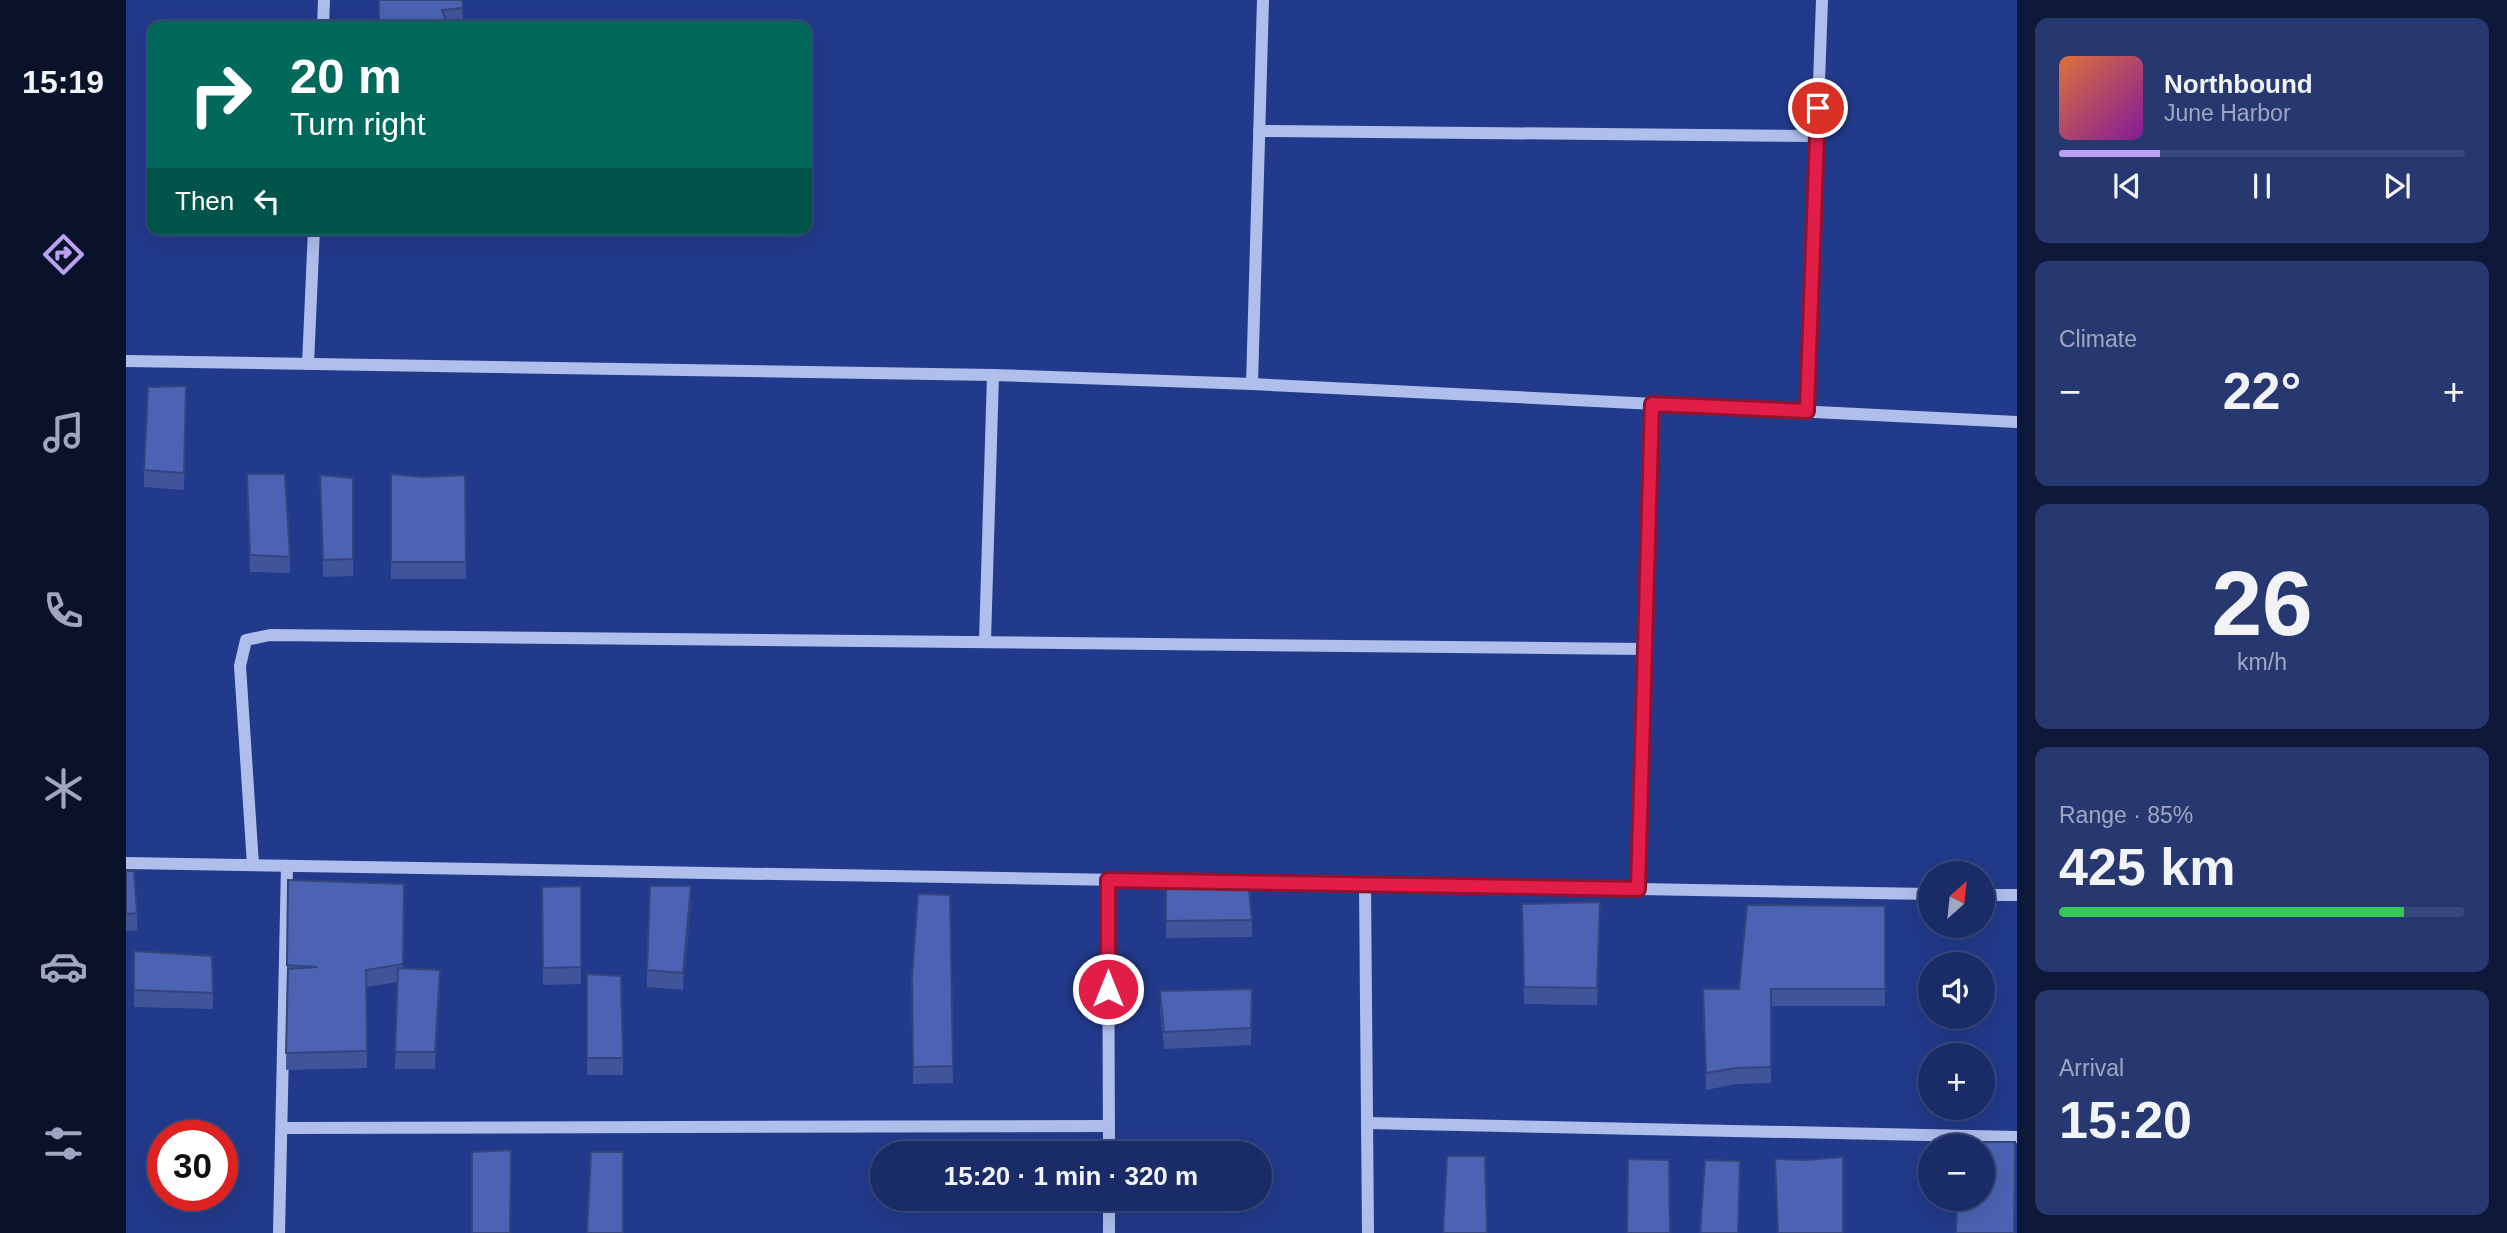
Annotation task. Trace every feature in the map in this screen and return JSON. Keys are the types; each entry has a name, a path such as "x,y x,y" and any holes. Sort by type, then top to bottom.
{"street":[{"path":"323,21 324,0"},
{"path":"1252,384 1263,0"},
{"path":"1807,411 1822,0"},
{"path":"1259,131 1817,136"},
{"path":"308,364 314,235"},
{"path":"126,361 993,375 1252,384 2017,422"},
{"path":"985,641 993,375"},
{"path":"1638,889 1652,404"},
{"path":"253,865 240,666 246,640 270,635 1645,649"},
{"path":"126,863 1189,881"},
{"path":"279,1233 287,866"},
{"path":"1108,880 1109,1141"},
{"path":"1216,881 1918,894"},
{"path":"1365,884 1368,1233"},
{"path":"1995,895 2017,895"},
{"path":"1367,1123 2017,1138"},
{"path":"282,1128 1109,1126"},
{"path":"1109,1211 1109,1233"}],"building":[{"path":"379,0 462,0 463,8 442,10 446,21 379,21"},
{"path":"186,386 184,473 144,470 148,387"},
{"path":"247,474 285,474 290,557 250,555"},
{"path":"391,474 423,477 465,475 466,562 391,562"},
{"path":"320,475 353,478 353,559 323,560"},
{"path":"126,871 134,871 137,913 126,914"},
{"path":"288,880 404,884 403,964 366,970 367,1051 286,1053 288,969 317,967 287,965"},
{"path":"1166,880 1248,881 1252,920 1166,921"},
{"path":"581,886 581,967 543,968 542,887"},
{"path":"650,886 691,886 683,973 647,970"},
{"path":"918,894 950,895 953,1066 913,1067 912,976"},
{"path":"1600,902 1597,988 1524,987 1522,904"},
{"path":"1747,905 1885,906 1885,989 1771,989 1771,1067 1736,1068 1706,1073 1703,989 1739,989"},
{"path":"134,951 212,956 213,993 134,990"},
{"path":"398,968 440,970 435,1052 395,1052"},
{"path":"587,974 621,976 623,1058 587,1058"},
{"path":"1252,989 1251,1028 1164,1032 1160,991"},
{"path":"1995,1142 2015,1142 2014,1233 1956,1233 1957,1211 1995,1211"},
{"path":"511,1150 510,1233 472,1233 472,1152"},
{"path":"591,1152 623,1152 623,1233 587,1233"},
{"path":"1447,1156 1485,1156 1487,1233 1443,1233"},
{"path":"1843,1157 1843,1233 1778,1233 1775,1159"},
{"path":"1628,1159 1669,1160 1670,1233 1627,1233"},
{"path":"1705,1160 1740,1161 1738,1233 1700,1233"}],"route":[{"path":"1108,989 1108,880 1638,889 1652,404 1807,411 1818,108"}]}
